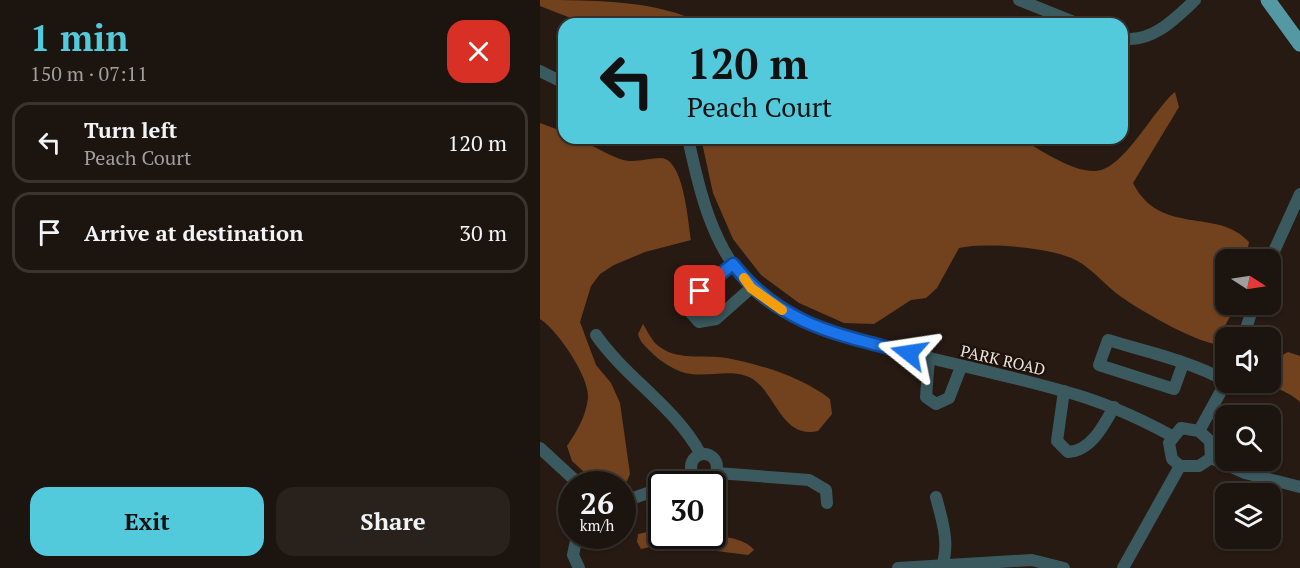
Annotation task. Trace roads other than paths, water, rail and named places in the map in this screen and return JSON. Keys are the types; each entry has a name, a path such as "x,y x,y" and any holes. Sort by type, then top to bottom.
{"main road":[{"path":"1268,0 1300,44"}],"street":[{"path":"1019,0 1064,18"},
{"path":"1128,39 1155,33 1195,0"},
{"path":"540,71 558,80"},
{"name":"PARK ROAD","path":"689,144 699,194 733,264 751,288 792,318 837,333 961,367 1064,391 1114,407 1172,436"},
{"path":"1275,249 1300,194"},
{"path":"733,264 700,291 692,302 690,312 693,317 699,322 716,319 751,288"},
{"path":"596,335 608,352 658,400 692,438 700,453"},
{"path":"1183,364 1174,389 1099,365 1108,339 1183,364 1215,377"},
{"path":"929,358 926,397 936,404 949,398 961,367"},
{"path":"1064,391 1057,441 1068,452 1083,447 1096,436 1114,407"},
{"path":"1199,431 1220,393"},
{"path":"1180,466 1169,452 1168,443 1181,428 1199,431 1210,441 1211,458"},
{"path":"540,448 565,471"},
{"path":"691,471 694,456 700,453 714,457 718,464 717,471"},
{"path":"1180,466 1199,466 1211,458"},
{"path":"1211,458 1245,473 1300,487"},
{"path":"1123,568 1180,466"},
{"path":"726,474 809,480 826,490 827,503"},
{"path":"936,497 946,553 942,566"},
{"path":"574,549 573,555 579,568"},
{"path":"898,568 1028,564 1064,568"}]}
